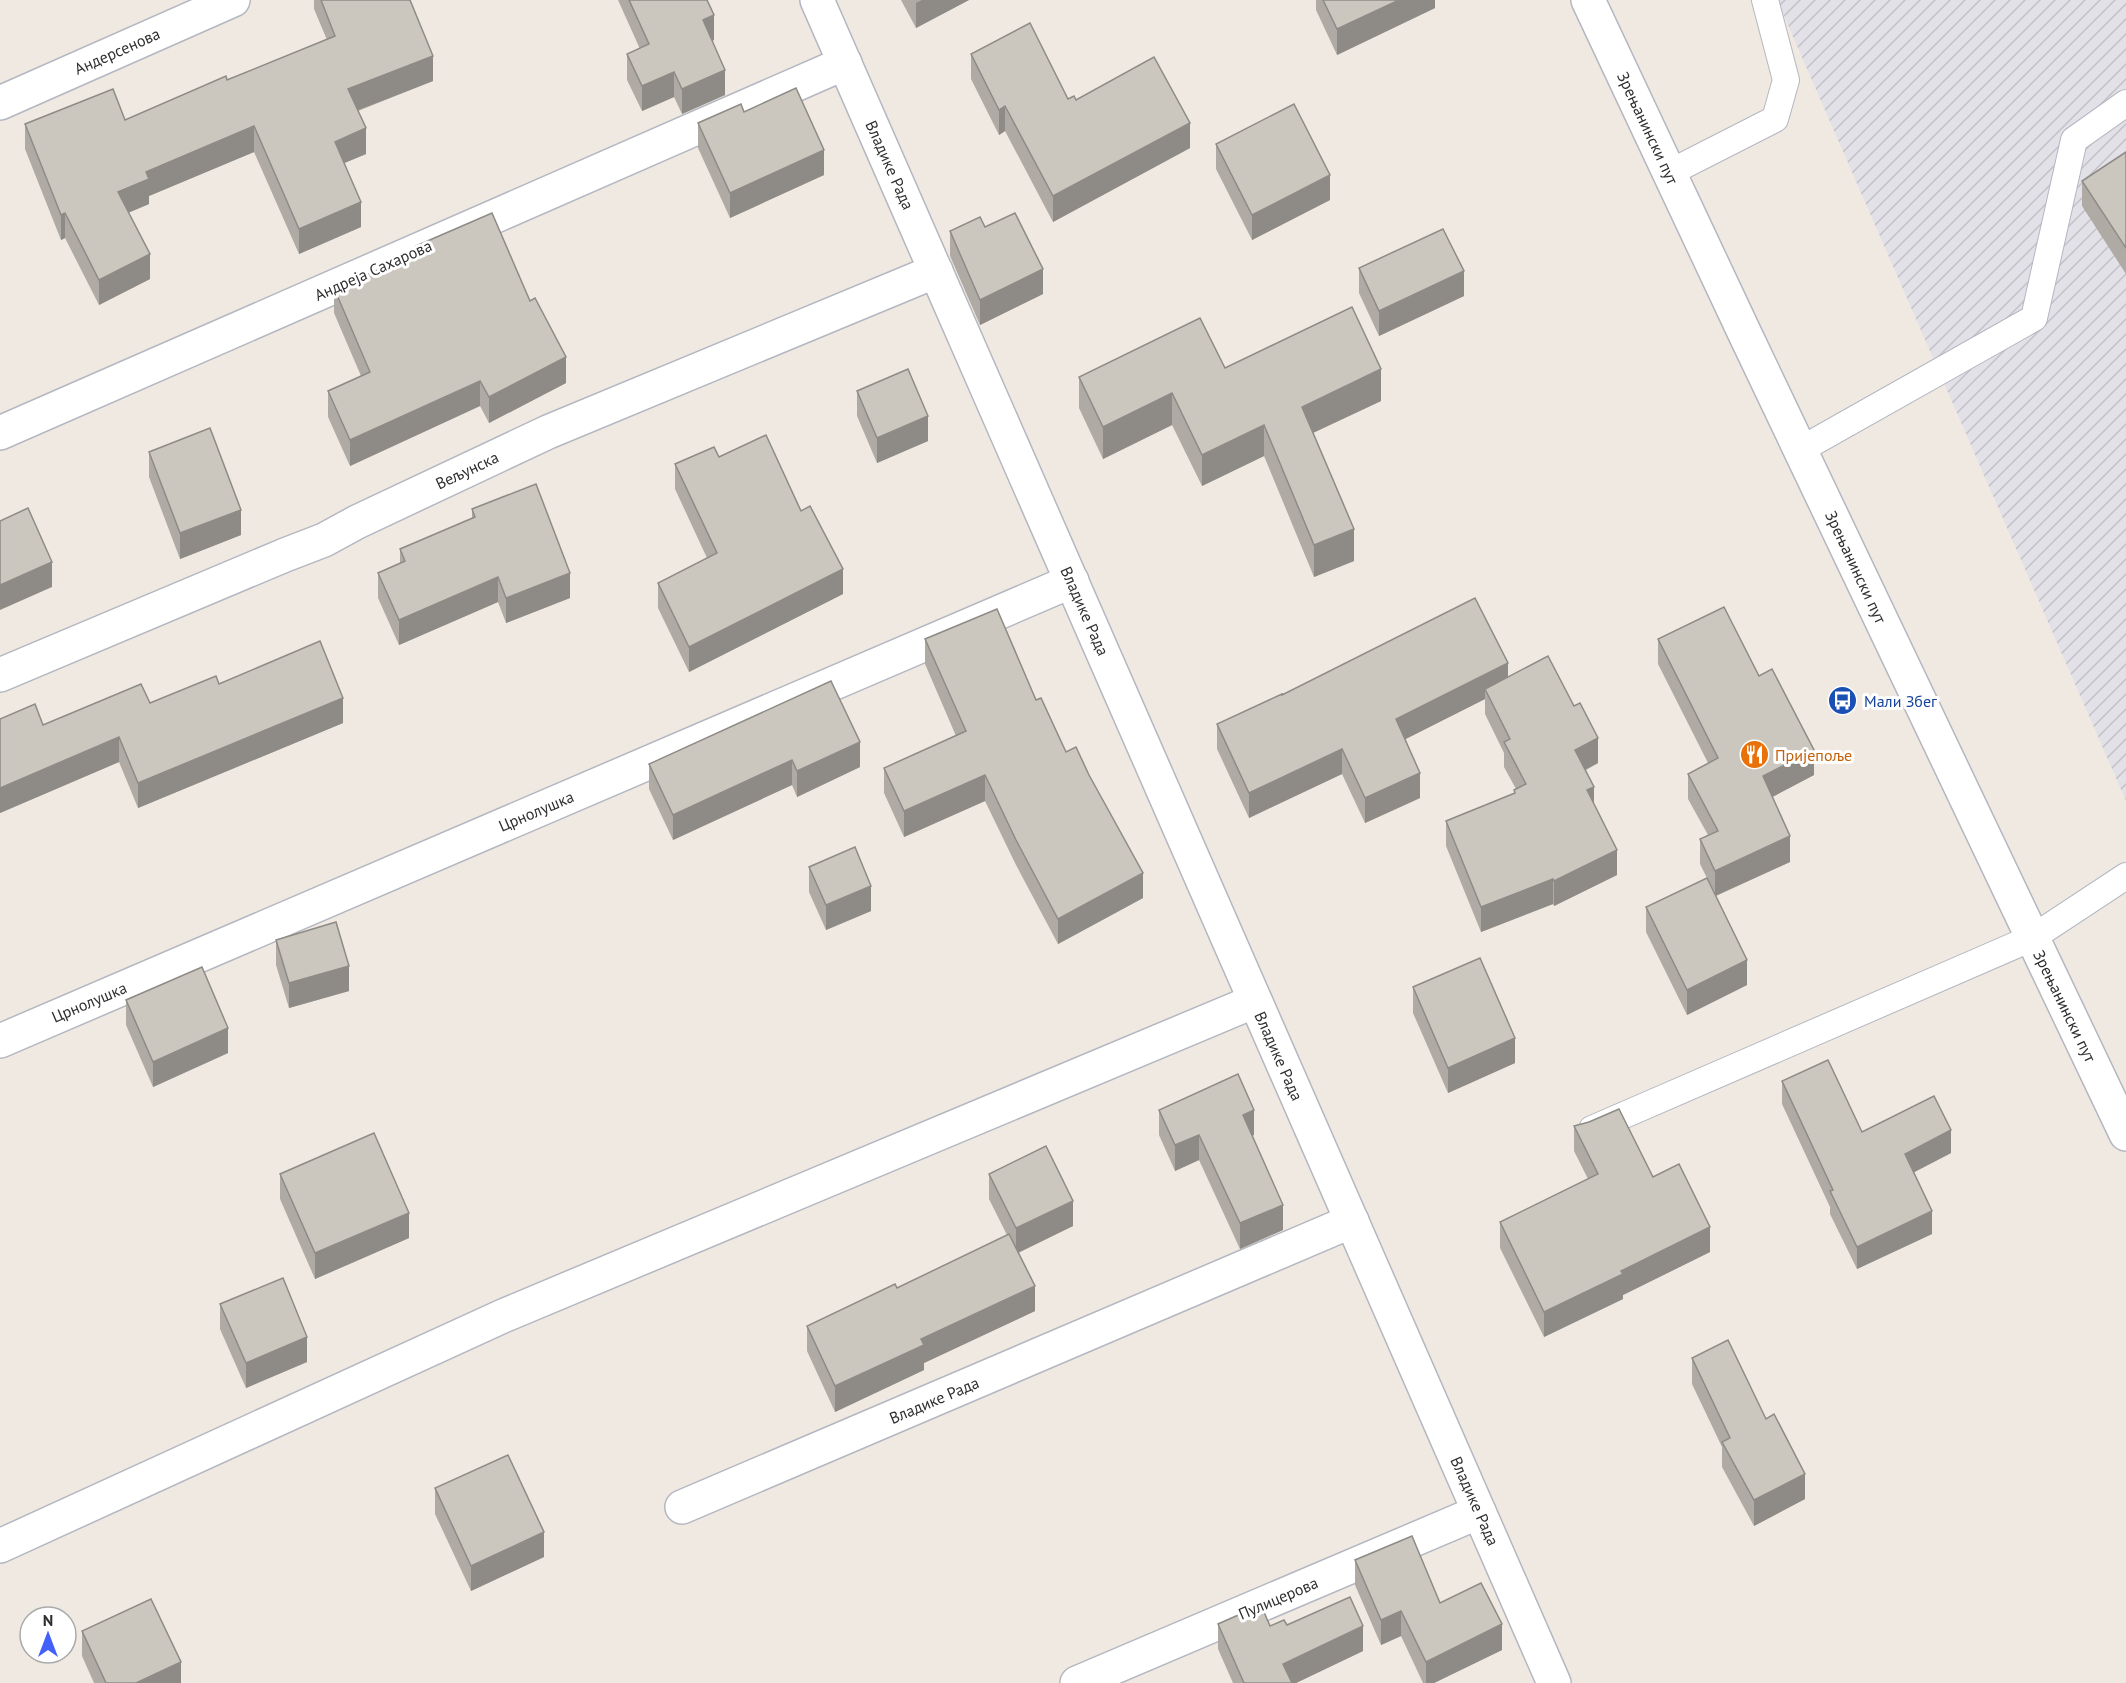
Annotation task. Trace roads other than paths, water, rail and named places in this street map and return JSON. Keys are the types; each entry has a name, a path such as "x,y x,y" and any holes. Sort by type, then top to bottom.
{"street":[{"name":"Андерсенова","path":"0,103 233,0"},
{"name":"Владике Рада","path":"817,0 1554,1683"},
{"name":"Зрењанински пут","path":"1588,0 2126,1134"},
{"name":"Андреја Сахарова","path":"0,433 845,63"},
{"name":"Вељунска","path":"0,675 324,540 548,432 936,272"},
{"name":"Црнолушка","path":"0,1041 1072,581"},
{"path":"0,1546 503,1316 1255,1000"},
{"name":"Владике Рада","path":"682,1508 1352,1221"},
{"name":"Пулицерова","path":"1077,1683 1479,1512"}],"lane":[{"path":"1669,173 1775,119 1786,80 1765,0"},
{"path":"1800,450 2034,318 2074,140 2126,103"},
{"path":"1583,1133 2032,938 2126,876"}],"place":[{"name":"Мали Збег","path":"1843,701"},
{"name":"Пријепоље","path":"1754,755"}]}
